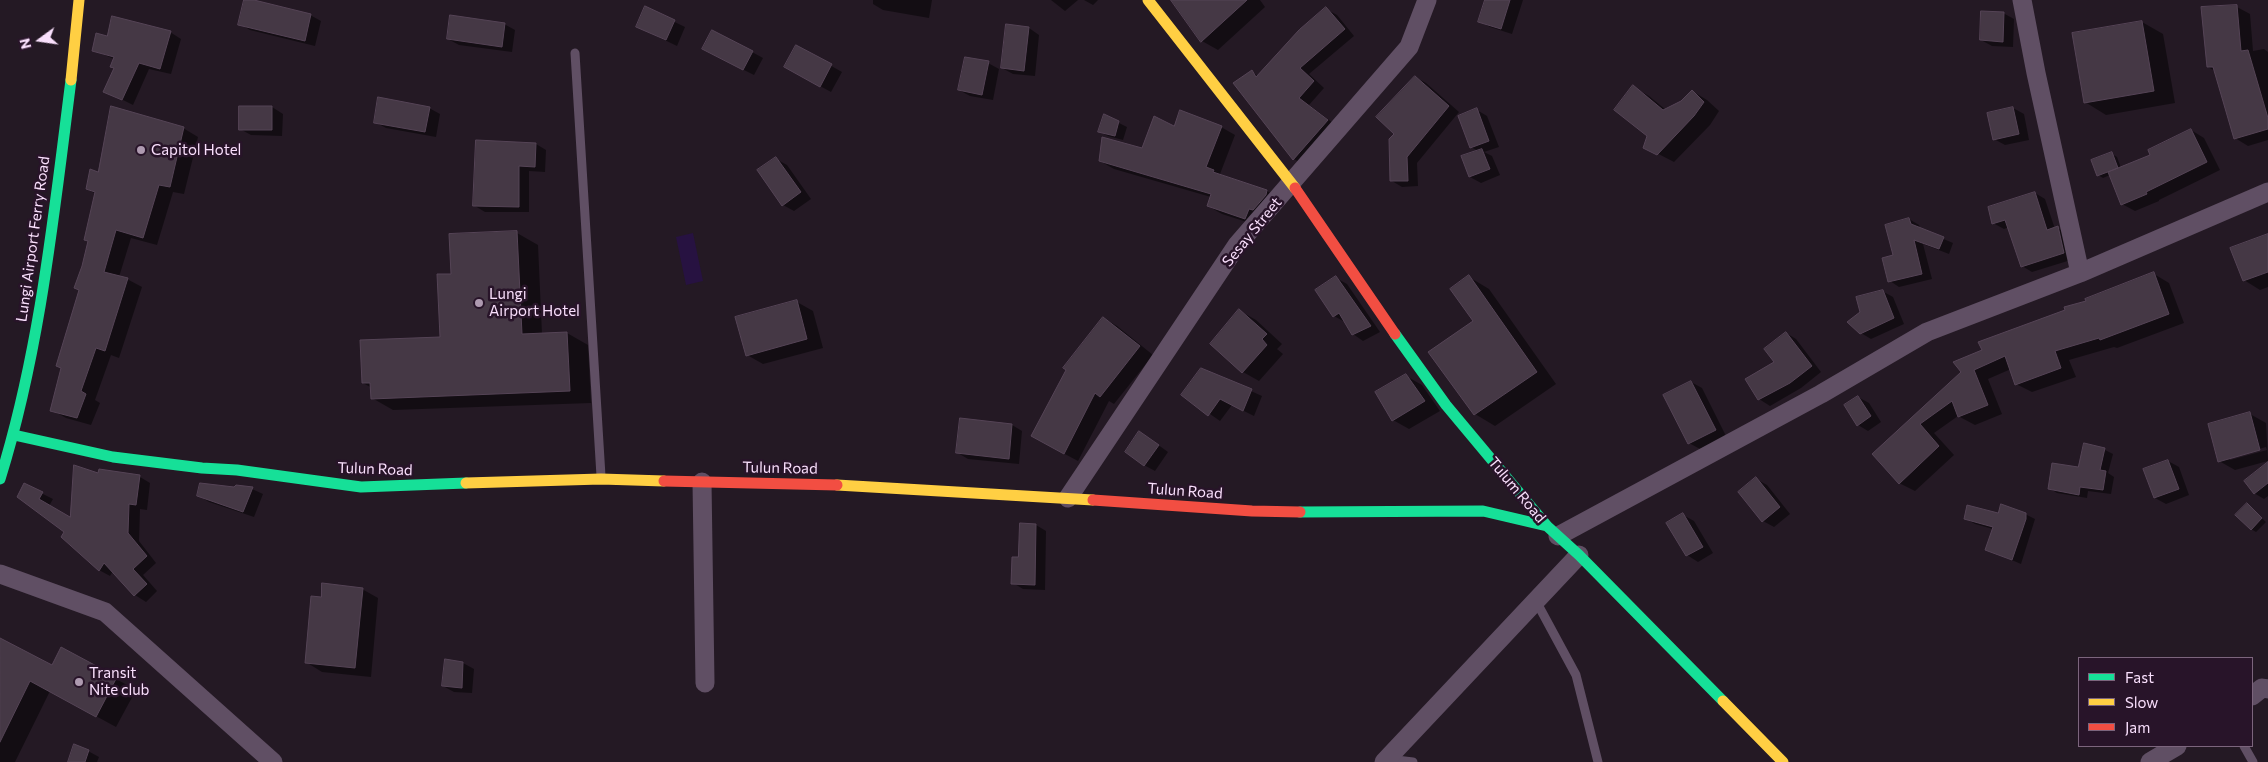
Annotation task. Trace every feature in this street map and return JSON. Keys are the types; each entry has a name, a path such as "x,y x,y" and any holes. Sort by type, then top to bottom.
{"street":[{"name":"Lungi Airport Ferry Road","path":"0,479 14,435 34,336 52,218 79,0"},
{"name":"Tulum Road","path":"1148,0 1292,183 1357,281 1446,405 1552,531 1579,555 1783,762"},
{"name":"Sesay Street","path":"1068,498 1237,245 1409,47 1427,0"},
{"path":"2022,0 2038,83 2080,273"},
{"path":"1552,531 1821,394 1927,332 2080,273 2268,192"},
{"name":"Tulun Road","path":"14,435 113,457 202,468 237,470 361,487 601,479 877,486 1252,511 1378,513 1483,511 1552,531"},
{"path":"702,482 705,683"},
{"path":"1385,761 1579,555"},
{"path":"0,574 105,612 273,762"},
{"path":"2253,695 2262,688 2268,689"},
{"path":"2150,762 2175,747"}],"lane":[{"path":"576,53 601,479"},
{"path":"1536,600 1576,675 1598,762"},
{"path":"2245,747 2253,762"},
{"path":"1385,761 1413,762"}],"shaded area":[{"path":"693,233 703,281 686,285 676,237"}],"building":[{"path":"244,0 254,0 311,14 305,41 238,25"},
{"path":"1171,0 1247,0 1201,42"},
{"path":"1485,0 1510,0 1501,29 1478,22"},
{"path":"2237,5 2241,51 2248,50 2268,118 2268,129 2234,139 2213,67 2207,67 2201,7"},
{"path":"645,6 675,20 666,40 636,27"},
{"path":"1326,7 1345,29 1300,68 1314,81 1299,98 1328,120 1293,160 1233,83 1252,70 1256,77 1299,30"},
{"path":"1981,11 2004,12 2003,42 1980,40"},
{"path":"450,15 505,23 502,47 447,39"},
{"path":"112,16 171,31 160,69 139,63 122,100 103,92 114,68 110,67 114,57 92,51 96,33 107,36"},
{"path":"2142,21 2154,91 2084,103 2072,33"},
{"path":"1006,24 1029,27 1024,71 1001,68"},
{"path":"712,30 753,51 743,70 702,49"},
{"path":"796,45 832,64 820,87 784,67"},
{"path":"965,57 989,61 982,95 958,90"},
{"path":"1415,76 1449,106 1407,157 1408,181 1390,181 1389,139 1394,134 1376,117"},
{"path":"1633,85 1663,110 1681,101 1692,90 1704,102 1694,116 1657,155 1643,148 1647,136 1614,110"},
{"path":"378,97 430,107 425,132 374,123"},
{"path":"111,106 184,127 170,187 159,185 143,238 116,230 104,272 128,278 105,351 96,348 81,391 86,394 77,418 50,411 61,368 56,366 79,290 74,288 88,241 84,240 95,192 86,189 90,169 98,172"},
{"path":"239,106 272,106 272,130 239,130"},
{"path":"2013,107 2019,134 1993,140 1987,113"},
{"path":"1477,108 1489,141 1470,148 1458,116"},
{"path":"1180,110 1222,126 1206,167 1214,170 1213,172 1267,190 1266,195 1253,210 1249,209 1245,219 1207,206 1211,194 1099,161 1102,137 1142,148 1154,116 1174,126"},
{"path":"1104,114 1119,121 1115,136 1098,132"},
{"path":"2191,129 2207,162 2146,192 2147,194 2121,205 2108,172 2150,155 2148,150"},
{"path":"476,140 536,143 535,167 519,166 519,207 473,206"},
{"path":"1482,149 1490,169 1469,177 1461,156"},
{"path":"2112,152 2118,168 2097,176 2091,160"},
{"path":"776,157 801,192 782,206 757,170"},
{"path":"2035,192 2047,230 2058,226 2064,253 2021,267 2005,220 1992,224 1988,207"},
{"path":"1909,218 1911,224 1944,237 1939,249 1914,240 1922,274 1888,282 1882,258 1893,255 1885,225"},
{"name":"Lungi Airport Hotel","path":"517,231 522,334 567,332 570,391 371,399 370,383 362,383 360,340 440,337 437,274 451,274 449,234"},
{"path":"2268,234 2268,272 2243,281 2230,248"},
{"path":"2154,272 2169,314 2100,340 2099,338 2055,351 2061,368 2015,385 2005,356 1974,370 1988,405 1958,417 1952,401 1920,424 1939,446 1899,484 1872,454 1961,372 1953,362 1982,350 1978,342 2065,310 2064,307 2086,301 2085,299"},
{"path":"1469,275 1537,372 1474,415 1428,352 1473,321 1450,289"},
{"path":"1336,276 1371,326 1352,335 1339,313 1333,317 1315,290"},
{"path":"1883,290 1894,318 1860,334 1847,322 1860,312 1856,297"},
{"path":"797,300 807,339 746,356 735,317"},
{"path":"1239,309 1267,334 1262,339 1267,345 1242,373 1210,344"},
{"path":"1103,317 1140,346 1100,397 1095,393 1064,454 1031,436 1066,370 1063,368"},
{"path":"1786,332 1812,366 1790,383 1758,400 1745,379 1774,362 1764,349"},
{"path":"1201,368 1252,389 1243,411 1220,399 1208,416 1181,395"},
{"path":"1406,374 1425,401 1392,421 1375,392"},
{"path":"1691,381 1716,430 1688,444 1663,395"},
{"path":"1858,396 1871,416 1857,426 1844,405"},
{"path":"2250,412 2260,450 2218,462 2208,424"},
{"path":"960,418 1012,424 1009,459 956,453"},
{"path":"1139,431 1159,445 1144,466 1125,452"},
{"path":"2084,443 2105,448 2100,470 2106,471 2103,490 2080,487 2079,495 2048,489 2052,463 2078,467"},
{"path":"2168,460 2179,489 2154,498 2143,469"},
{"path":"2268,462 2268,483 2254,494 2244,481"},
{"path":"74,465 98,473 99,469 140,475 136,505 129,504 128,533 147,556 133,569 147,584 134,596 104,563 99,571 61,537 64,532 17,497 24,483 43,492 39,499 70,517"},
{"path":"1756,477 1780,507 1762,522 1738,492"},
{"path":"200,483 253,487 243,512 197,496"},
{"path":"2247,503 2262,518 2251,530 2235,515"},
{"path":"2001,504 2026,513 2026,519 2012,560 1985,550 1993,527 1964,519 1967,505 1998,513"},
{"path":"1683,513 1703,547 1686,556 1666,523"},
{"path":"1020,523 1036,524 1035,585 1011,584 1012,557 1018,557"},
{"path":"322,583 363,588 355,668 305,663 311,596 321,597"},
{"path":"0,638 52,665 61,647 117,677 96,717 30,681 0,742"},
{"path":"445,659 463,662 462,688 442,686"},
{"path":"74,744 89,750 85,762 68,762"}],"traffic: fast":[{"path":"0,479 14,431 36,332 52,231 71,80"},
{"path":"1395,334 1446,405 1547,526 1579,555 1723,701"},
{"path":"14,435 113,457 202,468 237,470 361,487 466,483"},
{"path":"1300,512 1483,511 1547,526"}],"traffic: slow":[{"path":"71,80 79,0"},
{"path":"1148,0 1295,188"},
{"path":"466,483 601,479 664,481"},
{"path":"837,485 1093,500"},
{"path":"1723,701 1783,762"}],"traffic: jam":[{"path":"1295,188 1395,334"},
{"path":"664,481 837,485"},
{"path":"1093,500 1252,511 1300,512"}],"place":[{"name":"Capitol Hotel","path":"141,150"},
{"name":"Lungi Airport Hotel","path":"479,303"},
{"name":"Transit Nite club","path":"79,682"}]}
